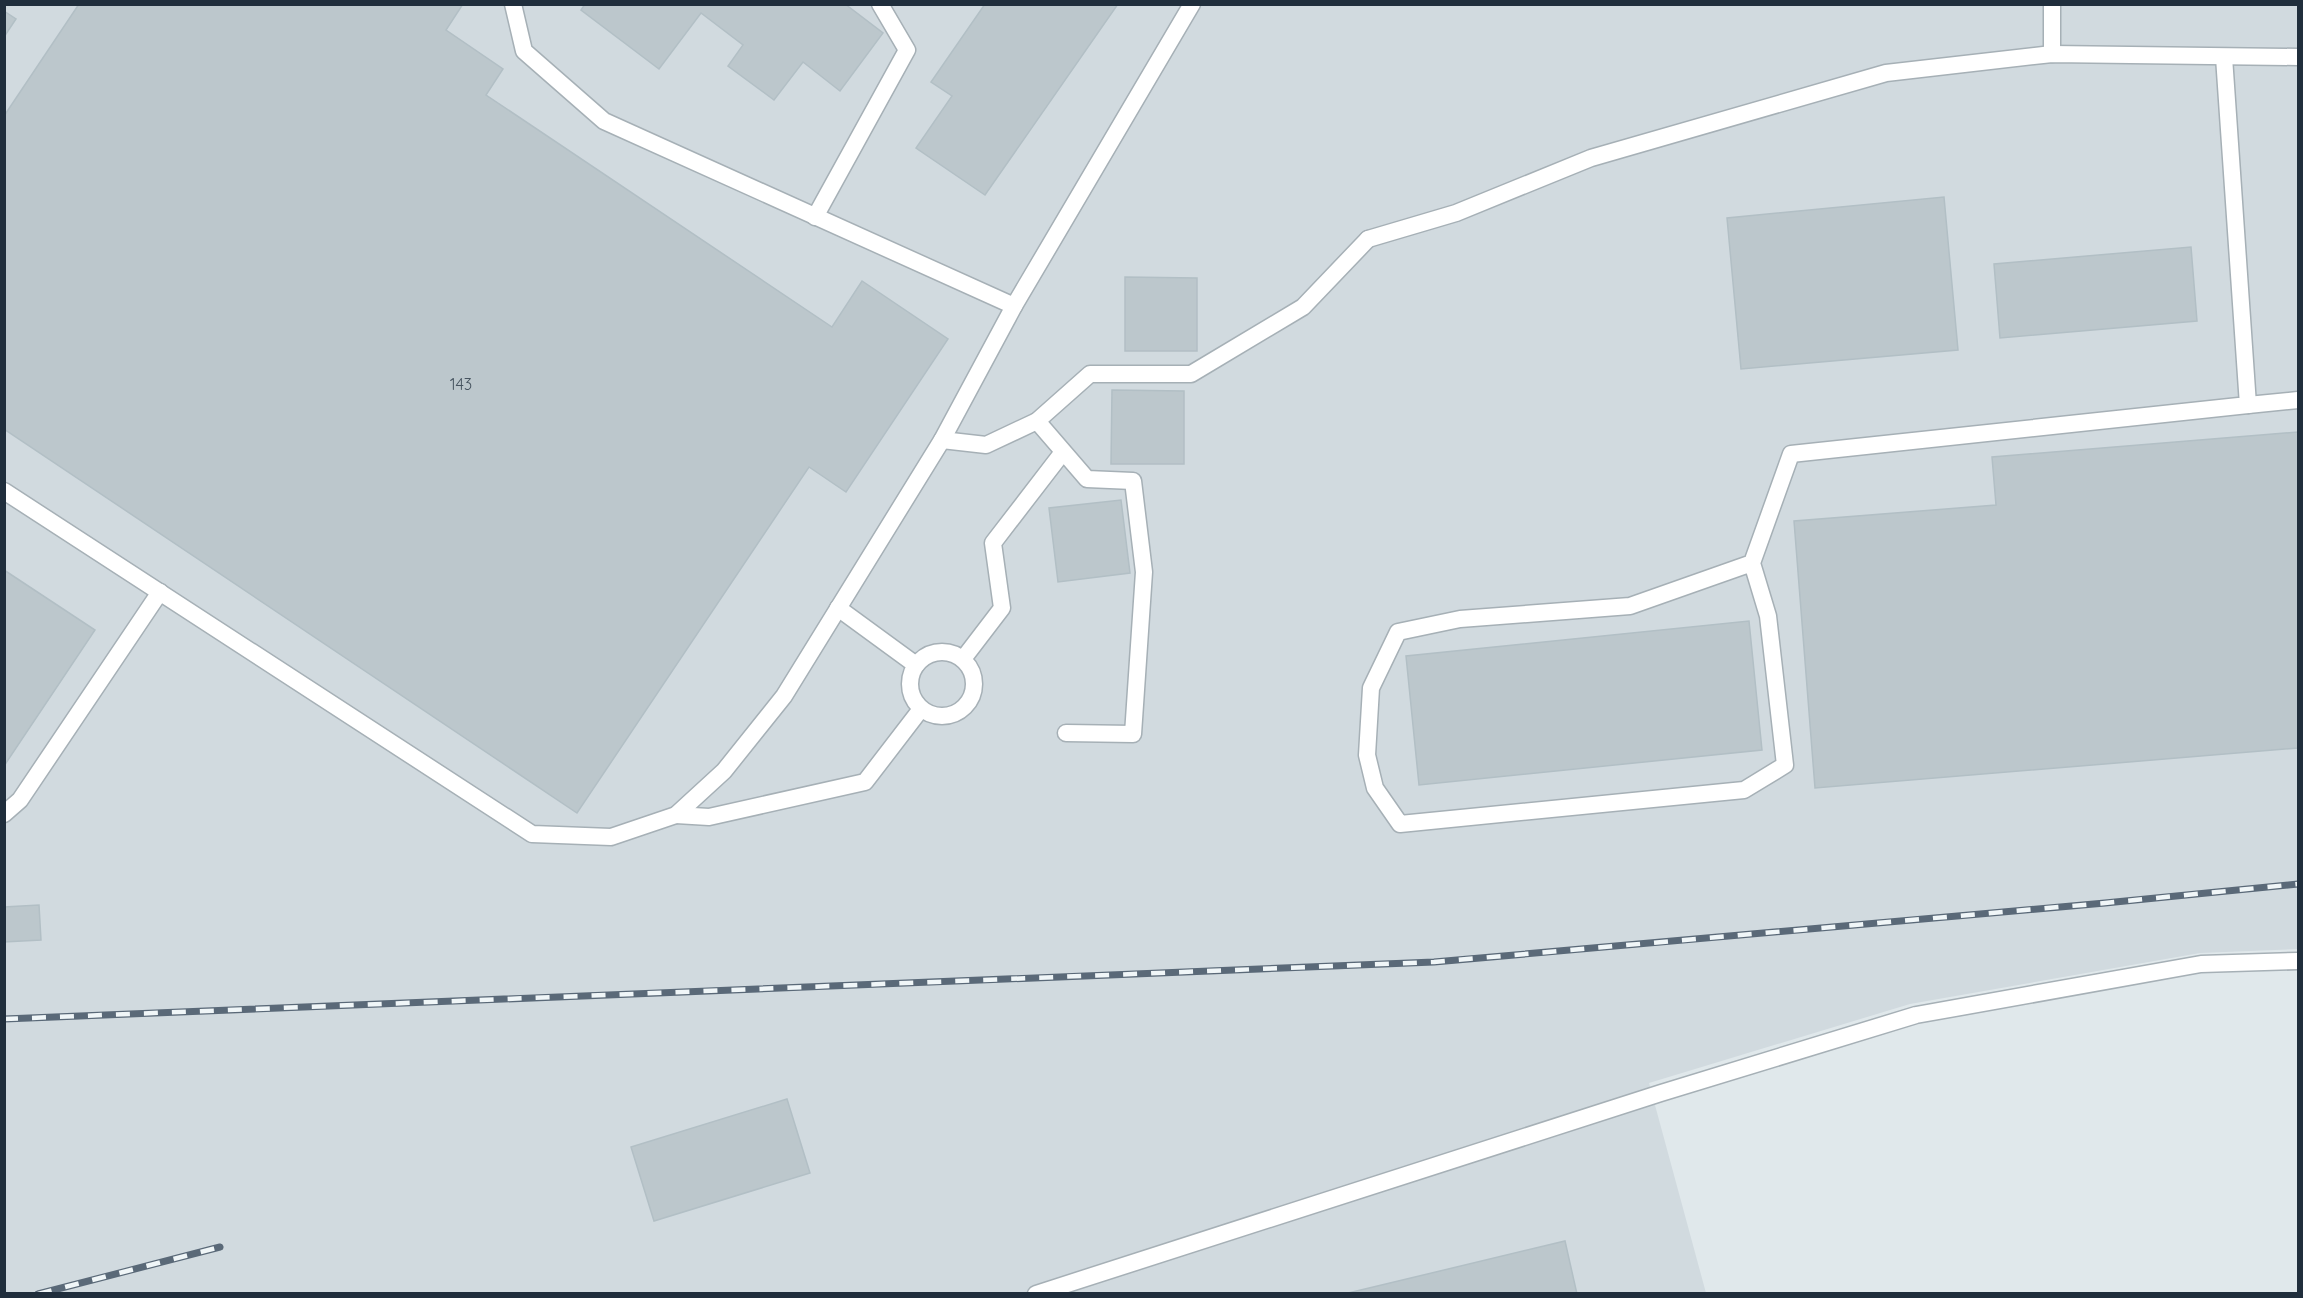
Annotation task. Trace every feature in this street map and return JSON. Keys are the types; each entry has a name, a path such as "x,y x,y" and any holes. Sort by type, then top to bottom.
{"street":[{"path":"513,4 524,51 604,121 1014,306"},
{"path":"815,217 907,50 880,4"},
{"path":"676,815 724,771 784,696 942,440 1014,306 1192,4"},
{"path":"2052,4 2052,54"},
{"path":"942,440 986,445 1037,421 1090,374 1191,374 1303,307 1368,239 1456,213 1592,158 1886,73 2052,54 2298,57"},
{"path":"2224,57 2248,405"},
{"path":"1752,563 1630,606 1460,619 1398,632 1371,688 1367,755 1374,788 1400,824 1744,789 1785,765 1768,616 1752,563 1791,454 2298,400"},
{"path":"1037,421 1087,479 1133,481 1144,572 1133,734 1066,733"},
{"path":"963,659 1002,608 993,543 1063,452"},
{"path":"4,491 532,834 611,837 676,815 709,817 865,782 921,709"},
{"path":"4,814 20,800 160,592"},
{"path":"838,608 916,665"},
{"path":"945,652 963,659 973,676 973,689 968,702 959,711 946,716 921,709 912,692 910,681 916,665 932,653 945,652"},
{"path":"1035,1293 1650,1097 1916,1015 2201,964 2298,961"}],"shaded area":[{"path":"5,5 2298,5 2298,949 2200,953 1910,1004 1649,1083 1706,1293 5,1294"}],"building":[{"path":"79,4 463,4 446,30 503,69 486,95 832,327 862,281 948,339 846,492 809,467 577,813 4,429 4,116"},
{"path":"585,4 845,4 883,33 840,91 803,62 774,100 728,66 743,45 701,13 659,69 581,10"},
{"path":"985,4 1118,4 985,195 916,148 952,96 931,82"},
{"path":"4,11 16,19 4,37"},
{"path":"1944,197 1958,350 1741,369 1727,218"},
{"path":"2191,247 2197,321 2000,338 1994,264"},
{"path":"1125,277 1197,278 1197,351 1125,351"},
{"path":"1112,390 1184,391 1184,464 1111,464"},
{"path":"2298,432 2298,748 1815,788 1794,521 1996,505 1992,457"},
{"path":"1121,500 1130,573 1058,582 1049,508"},
{"path":"4,570 95,630 4,766"},
{"path":"1749,621 1762,750 1419,785 1406,656"},
{"path":"39,905 41,940 4,942 4,907"},
{"path":"787,1099 810,1173 654,1221 631,1147"},
{"path":"1565,1241 1577,1294 1344,1294"}],"railway":[{"path":"4,1019 1434,962 2298,884"},
{"path":"38,1294 220,1247"}]}
